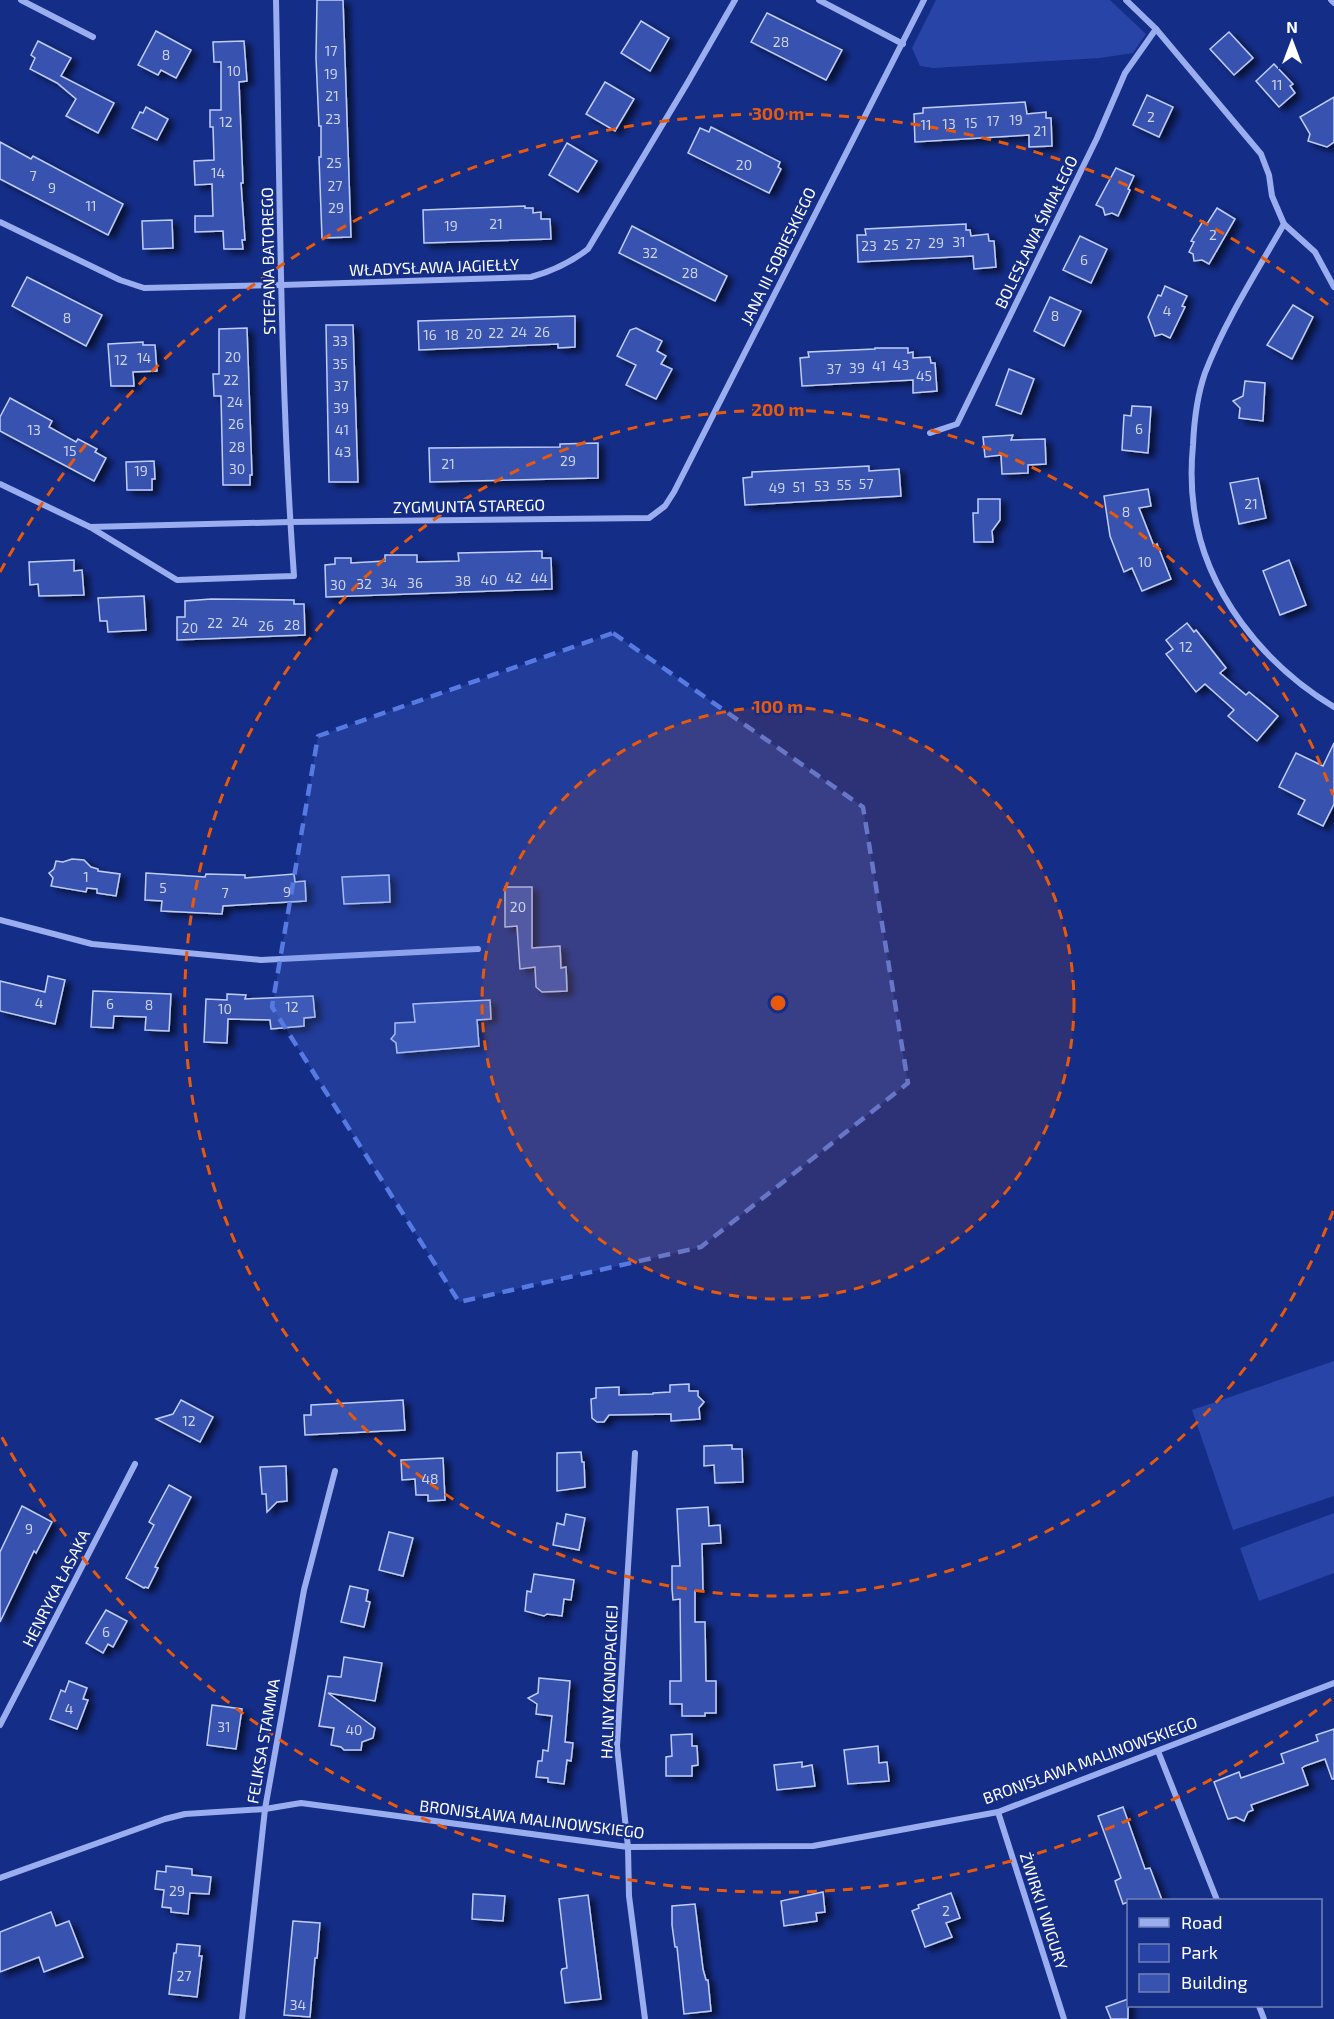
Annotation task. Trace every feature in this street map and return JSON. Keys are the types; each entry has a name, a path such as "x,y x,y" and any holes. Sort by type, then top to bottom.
{"street":[{"path":"21,0 93,37"},
{"name":"STEFANA BATOREGO","path":"276,0 290,522"},
{"name":"WŁADYSŁAWA JAGIEŁŁY","path":"0,222 120,280 144,288 531,277 552,272 570,263 588,249 735,0"},
{"path":"819,0 903,44"},
{"name":"JANA III SOBIESKIEGO","path":"648,518 665,506 674,492 924,0"},
{"path":"1126,0 1156,29 1261,154 1269,175 1272,196 1284,224 1315,252 1334,287"},
{"path":"1331,0 1334,3"},
{"name":"BOLESŁAWA ŚMIAŁEGO","path":"930,433 957,424 1097,138 1125,73 1156,29"},
{"path":"1284,224 1226,326 1204,375 1194,423 1191,470 1194,510 1207,561 1245,628 1264,652 1295,681 1334,707"},
{"name":"ZYGMUNTA STAREGO","path":"0,484 90,527 177,580 294,576 290,522"},
{"name":"ZYGMUNTA STAREGO","path":"90,527 648,518"},
{"path":"0,920 92,944 261,960 478,949"},
{"name":"HALINY KONOPACKIEJ","path":"634,1453 617,1746 628,1847 629,1896 645,2019"},
{"name":"HENRYKA ŁASAKA","path":"0,1725 135,1464"},
{"name":"FELIKSA STAMMA","path":"242,2019 265,1809 303,1590 335,1471"},
{"name":"BRONISŁAWA MALINOWSKIEGO","path":"0,1878 165,1819 185,1814 265,1809 301,1803 628,1847 813,1846 998,1812 1334,1683"},
{"path":"1158,1751 1217,1899"},
{"name":"ŻWIRKI I WIGURY","path":"998,1812 1064,2019"}],"highlighted area":[{"path":"613,633 863,807 908,1083 701,1247 459,1302 272,1007 318,736"}],"green space":[{"path":"936,0 1110,0 1146,34 1133,53 1100,58 933,68 920,66 912,48"},
{"path":"1334,1361 1334,1496 1233,1530 1192,1410"},
{"path":"1334,1513 1334,1573 1259,1601 1240,1548"}],"building":[{"path":"317,0 343,0 351,237 322,238 319,157 321,157 321,126 319,126 316,58"},
{"path":"767,13 842,50 826,80 751,42"},
{"path":"641,21 669,38 650,71 621,53"},
{"path":"156,31 191,50 176,78 161,70 158,75 138,65"},
{"path":"1229,32 1253,58 1234,75 1210,49"},
{"path":"38,41 71,58 61,76 114,103 98,133 66,116 76,99 57,83 30,69 35,58 31,55"},
{"path":"244,41 247,81 239,82 243,183 241,183 245,240 242,240 243,249 224,249 223,231 195,232 195,216 213,216 212,184 195,185 194,161 214,160 210,110 221,110 221,62 214,62 213,42"},
{"path":"1274,64 1293,84 1290,86 1295,93 1279,107 1256,81"},
{"path":"605,82 634,99 615,131 586,114"},
{"path":"1147,95 1173,107 1159,137 1133,125"},
{"path":"1334,97 1334,142 1327,147 1308,141 1310,134 1300,117"},
{"path":"1025,102 1027,114 1046,112 1046,118 1051,118 1052,146 1029,147 1029,135 915,142 914,114 923,113 923,108"},
{"path":"146,107 168,119 157,140 132,128 140,112 143,113"},
{"path":"711,127 780,162 778,167 781,169 769,193 688,153 700,128 709,132"},
{"path":"0,142 31,159 33,156 123,204 108,235 0,179"},
{"path":"567,143 597,161 578,192 549,175"},
{"path":"1116,168 1134,176 1118,216 1112,213 1105,215 1103,208 1096,205"},
{"path":"525,206 525,208 533,208 533,213 541,212 541,219 550,219 551,239 424,243 423,210"},
{"path":"1217,208 1235,219 1209,264 1202,260 1194,261 1193,254 1189,252 1194,242 1191,241 1203,221 1207,224"},
{"path":"172,220 173,248 143,249 142,221"},
{"path":"966,224 966,230 970,230 971,236 988,234 989,241 994,241 996,267 974,269 973,256 858,262 857,235 866,235 865,229"},
{"path":"632,226 727,276 715,301 619,253"},
{"path":"1080,236 1107,249 1091,283 1063,270"},
{"path":"27,277 102,315 86,346 12,306"},
{"path":"1165,286 1187,296 1182,306 1185,307 1170,338 1162,334 1155,336 1148,317 1158,295 1161,296"},
{"path":"1050,297 1081,311 1064,346 1034,331"},
{"path":"1293,305 1313,317 1292,359 1267,345"},
{"path":"575,316 575,347 558,348 558,344 419,350 418,321"},
{"path":"326,325 353,325 358,482 329,482"},
{"path":"247,328 252,475 250,475 250,485 223,485 221,396 214,396 213,374 219,374 219,329"},
{"path":"636,328 662,341 657,351 666,356 661,364 672,369 656,399 626,385 636,365 617,356 630,330"},
{"path":"143,342 143,345 155,345 157,371 133,372 134,386 111,386 108,344"},
{"path":"908,348 908,353 913,352 913,358 930,357 931,363 935,363 937,391 913,393 913,380 802,386 800,358 809,357 808,352"},
{"path":"1009,369 1034,379 1021,414 996,405"},
{"path":"1245,381 1265,383 1263,421 1239,418 1240,408 1233,401 1243,396"},
{"path":"10,398 52,421 49,427 76,442 78,439 97,449 95,452 106,458 94,481 0,431 0,417"},
{"path":"1132,406 1151,407 1148,453 1122,450 1124,415 1131,416"},
{"path":"1013,435 1011,440 1045,439 1046,464 1028,465 1028,473 1002,474 1001,455 985,457 983,437"},
{"path":"598,443 598,478 430,482 429,448 560,447 560,444"},
{"path":"154,461 155,479 152,479 152,490 127,490 126,462"},
{"path":"869,466 869,471 899,469 901,496 745,505 743,478 752,477 752,472"},
{"path":"1258,478 1266,518 1239,524 1230,483"},
{"path":"1148,489 1151,506 1139,508 1154,546 1157,544 1171,579 1142,591 1132,568 1124,572 1110,536 1104,496"},
{"path":"978,499 1000,499 1000,520 992,531 993,542 974,542 973,513 978,513"},
{"path":"542,551 542,558 551,558 552,589 326,597 325,565 335,564 335,558 351,558 351,563 385,561 385,555 417,555 417,562 459,561 458,553"},
{"path":"74,560 74,571 82,570 84,595 39,596 38,584 30,585 29,562"},
{"path":"1289,560 1306,605 1280,615 1263,571"},
{"path":"144,596 146,630 108,632 107,621 100,621 98,598"},
{"path":"294,600 294,604 304,604 305,635 177,640 177,617 185,617 185,601"},
{"path":"1187,623 1194,632 1196,630 1226,668 1220,673 1246,695 1249,692 1278,716 1257,741 1228,716 1234,710 1205,684 1196,692 1166,654 1173,649 1166,640"},
{"path":"1334,743 1334,804 1323,826 1298,814 1305,800 1279,787 1296,753 1323,766"},
{"path":"72,859 84,860 98,871 120,874 116,896 97,893 97,889 87,888 86,892 51,886 53,878 49,873 54,869 56,861 63,862"},
{"path":"146,873 205,877 206,874 245,875 245,878 294,874 295,882 305,881 306,901 223,906 222,914 161,911 162,901 145,900"},
{"path":"389,875 390,902 344,904 342,877"},
{"path":"505,887 532,887 532,948 560,946 561,968 566,967 567,991 542,992 536,987 535,967 520,969 517,926 505,927"},
{"path":"48,976 65,980 55,1024 0,1011 0,981 45,992"},
{"path":"93,991 171,994 169,1031 145,1030 146,1017 114,1016 113,1028 91,1027"},
{"path":"227,994 246,995 245,999 313,996 315,1017 304,1018 304,1026 271,1029 270,1020 228,1019 227,1043 204,1042 206,999 227,1000"},
{"path":"490,1000 491,1019 477,1020 479,1046 397,1053 396,1043 391,1039 395,1034 395,1023 415,1022 413,1004"},
{"path":"689,1384 689,1391 698,1391 698,1396 704,1402 699,1408 700,1419 671,1421 671,1414 609,1415 604,1422 597,1422 592,1418 591,1399 596,1398 596,1388 619,1387 619,1395 653,1394 670,1392 670,1385"},
{"path":"181,1400 213,1417 200,1442 156,1419 173,1414"},
{"path":"403,1400 405,1430 305,1435 304,1415 311,1415 311,1405"},
{"path":"732,1445 732,1449 742,1449 743,1482 715,1483 714,1465 704,1466 704,1446"},
{"path":"581,1452 582,1462 584,1462 585,1487 557,1491 557,1453"},
{"path":"443,1458 445,1500 428,1501 428,1495 416,1495 415,1479 402,1480 401,1460"},
{"path":"286,1466 287,1501 277,1502 267,1512 266,1494 262,1494 260,1467"},
{"path":"169,1485 191,1497 155,1567 158,1568 148,1588 144,1588 126,1578 154,1525 149,1522"},
{"path":"22,1506 52,1522 36,1553 34,1551 0,1622 0,1552"},
{"path":"708,1507 709,1526 720,1525 721,1543 702,1544 703,1591 695,1591 695,1622 705,1622 706,1681 716,1681 716,1713 705,1713 705,1716 682,1716 682,1704 670,1704 670,1681 681,1681 680,1599 673,1600 672,1589 672,1566 680,1566 677,1509"},
{"path":"566,1514 585,1518 579,1550 553,1545 557,1523 564,1525"},
{"path":"389,1532 413,1538 403,1576 379,1570"},
{"path":"534,1574 574,1580 571,1600 564,1599 562,1616 547,1614 544,1616 525,1611 527,1591 531,1592"},
{"path":"350,1586 368,1590 366,1601 370,1602 364,1627 341,1622"},
{"path":"106,1610 127,1621 113,1647 108,1644 103,1653 86,1643"},
{"path":"344,1657 382,1663 375,1701 328,1693 375,1728 373,1738 362,1742 361,1750 344,1750 331,1745 334,1728 319,1726 328,1676 341,1677"},
{"path":"539,1678 570,1681 565,1742 573,1743 571,1761 567,1760 564,1784 548,1782 548,1778 536,1777 538,1761 542,1761 543,1750 548,1751 552,1716 536,1714 537,1704 528,1698 538,1693"},
{"path":"69,1681 87,1688 83,1699 88,1700 77,1729 50,1719 61,1690 65,1692"},
{"path":"212,1705 242,1709 236,1749 207,1745"},
{"path":"1334,1729 1334,1779 1332,1779 1325,1759 1305,1766 1302,1768 1308,1785 1251,1805 1253,1810 1248,1812 1244,1821 1236,1817 1228,1819 1214,1782 1239,1772 1241,1778 1284,1763 1281,1754 1318,1741 1316,1735"},
{"path":"692,1734 692,1746 697,1746 698,1765 692,1766 692,1776 666,1776 666,1757 672,1756 671,1735"},
{"path":"878,1746 879,1763 887,1762 889,1781 848,1784 844,1750"},
{"path":"802,1762 802,1767 812,1765 815,1786 777,1790 774,1765"},
{"path":"1123,1807 1145,1869 1150,1868 1162,1899 1127,1899 1127,1902 1123,1904 1115,1881 1121,1878 1098,1816"},
{"path":"166,1866 192,1869 192,1875 211,1877 209,1894 190,1893 188,1914 171,1912 171,1908 162,1907 164,1890 155,1889 157,1871 166,1872"},
{"path":"823,1892 825,1912 816,1913 817,1921 784,1926 781,1901"},
{"path":"951,1893 960,1918 946,1923 952,1937 925,1947 912,1911 919,1908 918,1905"},
{"path":"473,1894 505,1896 503,1921 472,1919"},
{"path":"588,1895 601,1999 565,2003 561,1972 562,1969 567,1968 559,1899"},
{"path":"695,1904 711,2011 684,2014 677,1947 675,1947 672,1925 672,1906"},
{"path":"51,1912 56,1926 69,1921 83,1957 44,1972 39,1957 0,1972 0,1932"},
{"path":"293,1921 320,1923 310,2017 284,2015"},
{"path":"177,1944 200,1946 199,1956 202,1956 197,1997 169,1994"},
{"path":"1127,1999 1128,2019 1111,2019 1106,2007"}]}
